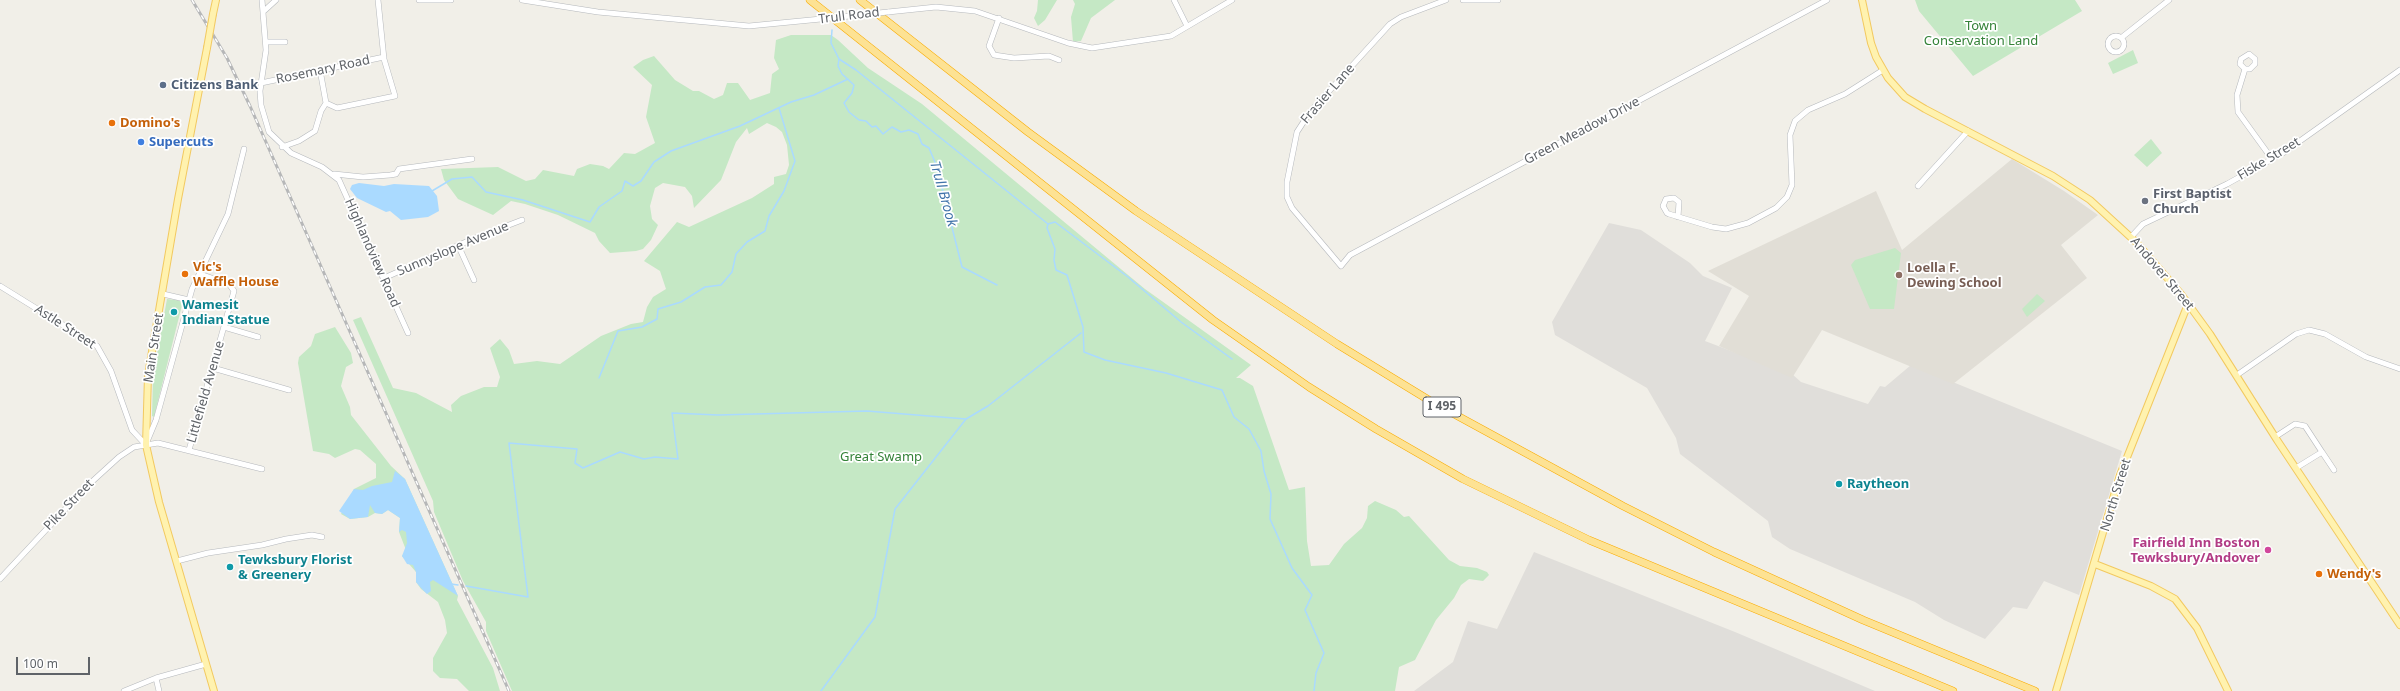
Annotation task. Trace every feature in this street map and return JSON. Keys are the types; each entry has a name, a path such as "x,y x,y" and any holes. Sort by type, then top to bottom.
{"highway":[{"path":"810,0 1213,320 1298,380 1376,429 1474,485 1589,540 1953,691"},
{"name":"I 495","path":"860,0 1028,132 1136,211 1337,344 1432,402 1610,499 1714,552 1863,620 2035,691"}],"main road":[{"name":"Main Street","path":"214,691 159,502 146,445 148,375 179,193 216,0"},
{"name":"Andover Street","path":"1862,0 1871,43 1883,70 1905,96 2053,176 2090,200 2131,237 2188,304 2237,375 2275,437 2400,625"},
{"name":"North Street","path":"2056,691 2095,564 2120,475 2188,304"},
{"path":"2095,564 2152,586 2174,599 2197,628 2228,691"}],"street":[{"path":"262,0 266,42 261,83 261,105 269,132 282,147 334,174 363,177 390,175 396,174 399,169 472,159"},
{"path":"264,11 276,0"},
{"path":"326,103 337,108 395,96 384,57 378,0"},
{"path":"419,0 451,0"},
{"name":"Trull Road","path":"522,0 598,12 744,25 771,25 947,7 974,10 1068,44 1092,48 1163,38 1232,0"},
{"path":"1174,0 1187,26"},
{"name":"Frasier Lane","path":"1341,266 1292,208 1287,197 1287,182 1297,132 1310,112 1390,24 1401,17 1446,0"},
{"path":"1463,0 1498,0"},
{"name":"Green Meadow Drive","path":"1341,266 1350,255 1827,0"},
{"path":"2121,38 2169,0"},
{"path":"999,18 989,46 994,55 1014,58 1049,56 1059,60"},
{"path":"266,42 285,42"},
{"name":"Rosemary Road","path":"261,83 384,57"},
{"path":"2245,69 2237,95 2238,112 2272,159"},
{"path":"282,147 299,141 315,131 321,111 326,103 320,70"},
{"path":"1678,217 1726,229 1748,223 1776,208 1787,197 1792,185 1790,135 1795,121 1808,110 1845,94 1883,70"},
{"name":"Fiske Street","path":"2131,237 2143,224 2227,184 2272,159 2400,70"},
{"path":"1918,186 1968,131"},
{"path":"146,445 156,420 189,300 228,214 244,149"},
{"name":"Highlandview Road","path":"334,174 343,187 408,334"},
{"name":"Sunnyslope Avenue","path":"384,278 458,245 522,220"},
{"path":"458,245 474,280"},
{"name":"Littlefield Avenue","path":"189,450 234,291 233,286 200,274"},
{"name":"Astle Street","path":"0,286 97,346 111,371 132,430 146,445"},
{"path":"163,294 189,300"},
{"path":"224,327 258,337"},
{"path":"2237,375 2296,334 2309,330 2324,334 2366,357 2400,369"},
{"path":"213,368 289,390"},
{"path":"2275,437 2295,424 2306,426 2334,470"},
{"name":"Pike Street","path":"0,579 92,481 129,449 137,445 158,443 262,469"},
{"path":"2296,468 2322,452"},
{"path":"177,561 286,539 312,535 322,537"},
{"path":"124,691 156,678 206,664"},
{"path":"156,678 160,691"}],"shaded area":[{"name":"Loella F. Dewing School","path":"2012,159 2064,191 2098,215 2061,245 2087,278 1953,384 1822,330 1792,378 1719,346 1749,296 1708,271 1876,191 1902,250"},
{"path":"1609,223 1641,230 1690,263 1703,276 1732,288 1705,341 1792,374 1801,382 1868,404 1880,386 1885,387 1911,365 2122,451 2079,595 2044,581 2027,609 2013,607 1985,639 1944,620 1915,602 1790,549 1772,537 1768,521 1680,454 1676,438 1647,388 1555,335 1552,322"},
{"path":"1534,552 1735,632 1875,691 1414,691 1453,662 1468,621 1497,629"}],"green space":[{"path":"1038,0 1057,0 1045,20 1038,26 1034,18 1037,11"},
{"path":"1073,0 1115,0 1091,18 1081,41 1073,42 1071,17 1075,4"},
{"name":"Town Conservation Land","path":"1915,0 2075,0 2082,11 1973,76 1919,11"},
{"name":"Great Swamp","path":"791,35 831,35 838,40 868,68 922,104 1145,289 1251,365 1236,378 1240,378 1253,386 1289,490 1305,487 1307,541 1311,566 1329,565 1344,544 1362,528 1367,518 1368,506 1375,501 1396,510 1404,517 1409,516 1449,560 1460,566 1477,568 1487,572 1489,575 1483,581 1469,579 1461,585 1454,598 1436,620 1415,660 1399,667 1395,691 512,691 486,631 486,622 463,581 434,512 433,501 353,320 361,317 393,388 416,393 452,412 451,405 461,396 484,387 497,387 500,377 490,348 500,339 509,350 514,364 537,361 560,364 601,336 631,324 643,322 647,307 653,297 666,289 660,271 644,261 677,222 689,227 752,198 774,184 774,177 786,174 789,165 787,145 782,132 776,127 767,123 749,134 747,128 736,142 721,180 694,208 692,196 685,187 663,183 655,188 650,206 652,219 658,225 651,240 643,249 636,251 610,253 599,241 595,233 558,215 525,204 511,201 493,215 458,199 444,180 441,169 498,167 526,181 535,179 543,170 574,176 577,169 590,164 603,166 609,169 624,153 635,154 655,143 646,117 652,85 633,67 643,60 654,56 675,80 693,91 699,91 714,99 723,95 727,83 738,83 750,100 770,93 772,74 779,69 774,58 776,40"},
{"path":"2133,50 2138,63 2113,74 2108,63"},
{"path":"2151,139 2162,153 2147,167 2134,155"},
{"path":"1895,248 1901,253 1894,309 1870,309 1851,265 1855,260"},
{"path":"2037,294 2045,301 2027,317 2022,309"},
{"path":"167,299 183,301 154,417 152,416 153,376"},
{"path":"335,327 351,353 353,363 346,367 341,386 350,407 351,415 391,466 405,479 458,596 457,600 493,668 500,691 469,691 457,679 440,678 433,671 433,658 447,633 445,620 438,602 421,589 416,582 416,572 402,556 406,550 399,532 400,518 388,510 382,514 375,513 368,517 350,519 341,514 354,489 376,478 376,464 360,450 355,449 335,458 329,454 313,451 298,363 299,357 311,346 315,334"}],"water":[{"path":"359,183 384,186 394,184 429,186 437,196 439,211 428,217 401,220 390,211 386,212 357,198 350,189 352,185"},
{"path":"395,471 405,479 458,596 433,580 430,582 431,591 427,594 416,582 416,572 413,565 407,564 402,556 407,543 406,532 402,530 399,532 400,518 388,510 382,514 375,513 370,505 368,517 350,519 339,511 354,489 363,490 372,486 392,482"}],"waterway":[{"name":"Trull Brook","path":"832,30 831,43 839,59 838,66 842,74 854,85 852,93 844,103 849,112 859,120 866,121 872,127 876,126 883,134 892,127 901,132 909,130 918,134 922,144 929,148 940,174 940,180 962,267 997,285"},
{"path":"839,59 856,70 1048,224 1047,228 1055,249 1054,260 1056,270 1067,275 1083,327 1084,352 1105,360 1166,373 1222,390 1234,417 1249,429 1261,451 1264,471 1271,494 1270,519 1292,568 1312,595 1305,610 1324,653 1316,673 1314,691"},
{"path":"432,191 452,179 472,177 486,192 523,200 590,222 599,207 622,191 625,181 633,186 641,181 654,162 671,151 740,126 791,102 814,95 848,79"},
{"path":"599,378 618,331 642,327 657,319 658,309 681,302 705,287 721,285 732,272 736,254 747,242 765,231 769,216 784,191 795,161 779,108"},
{"path":"1048,224 1055,222 1128,277 1181,322 1232,359"},
{"path":"821,691 875,617 895,509 966,419 988,406 1081,333"},
{"path":"466,586 528,597 509,443 577,449 575,463 583,468 620,452 644,459 655,457 678,459 672,413 718,415 867,411 966,419"},
{"path":"451,584 458,585"}],"railway":[{"path":"192,0 227,58 250,106 509,691"}],"place":[{"name":"Citizens Bank","path":"163,85"},
{"name":"Domino's","path":"112,123"},
{"name":"Supercuts","path":"141,142"},
{"name":"First Baptist Church","path":"2145,201"},
{"name":"Vic's Waffle House","path":"185,274"},
{"name":"Loella F. Dewing School","path":"1899,275"},
{"name":"Wamesit Indian Statue","path":"174,312"},
{"name":"Raytheon","path":"1839,484"},
{"name":"Fairfield Inn Boston Tewksbury/Andover","path":"2268,550"},
{"name":"Tewksbury Florist & Greenery","path":"230,567"},
{"name":"Wendy's","path":"2319,574"}]}
